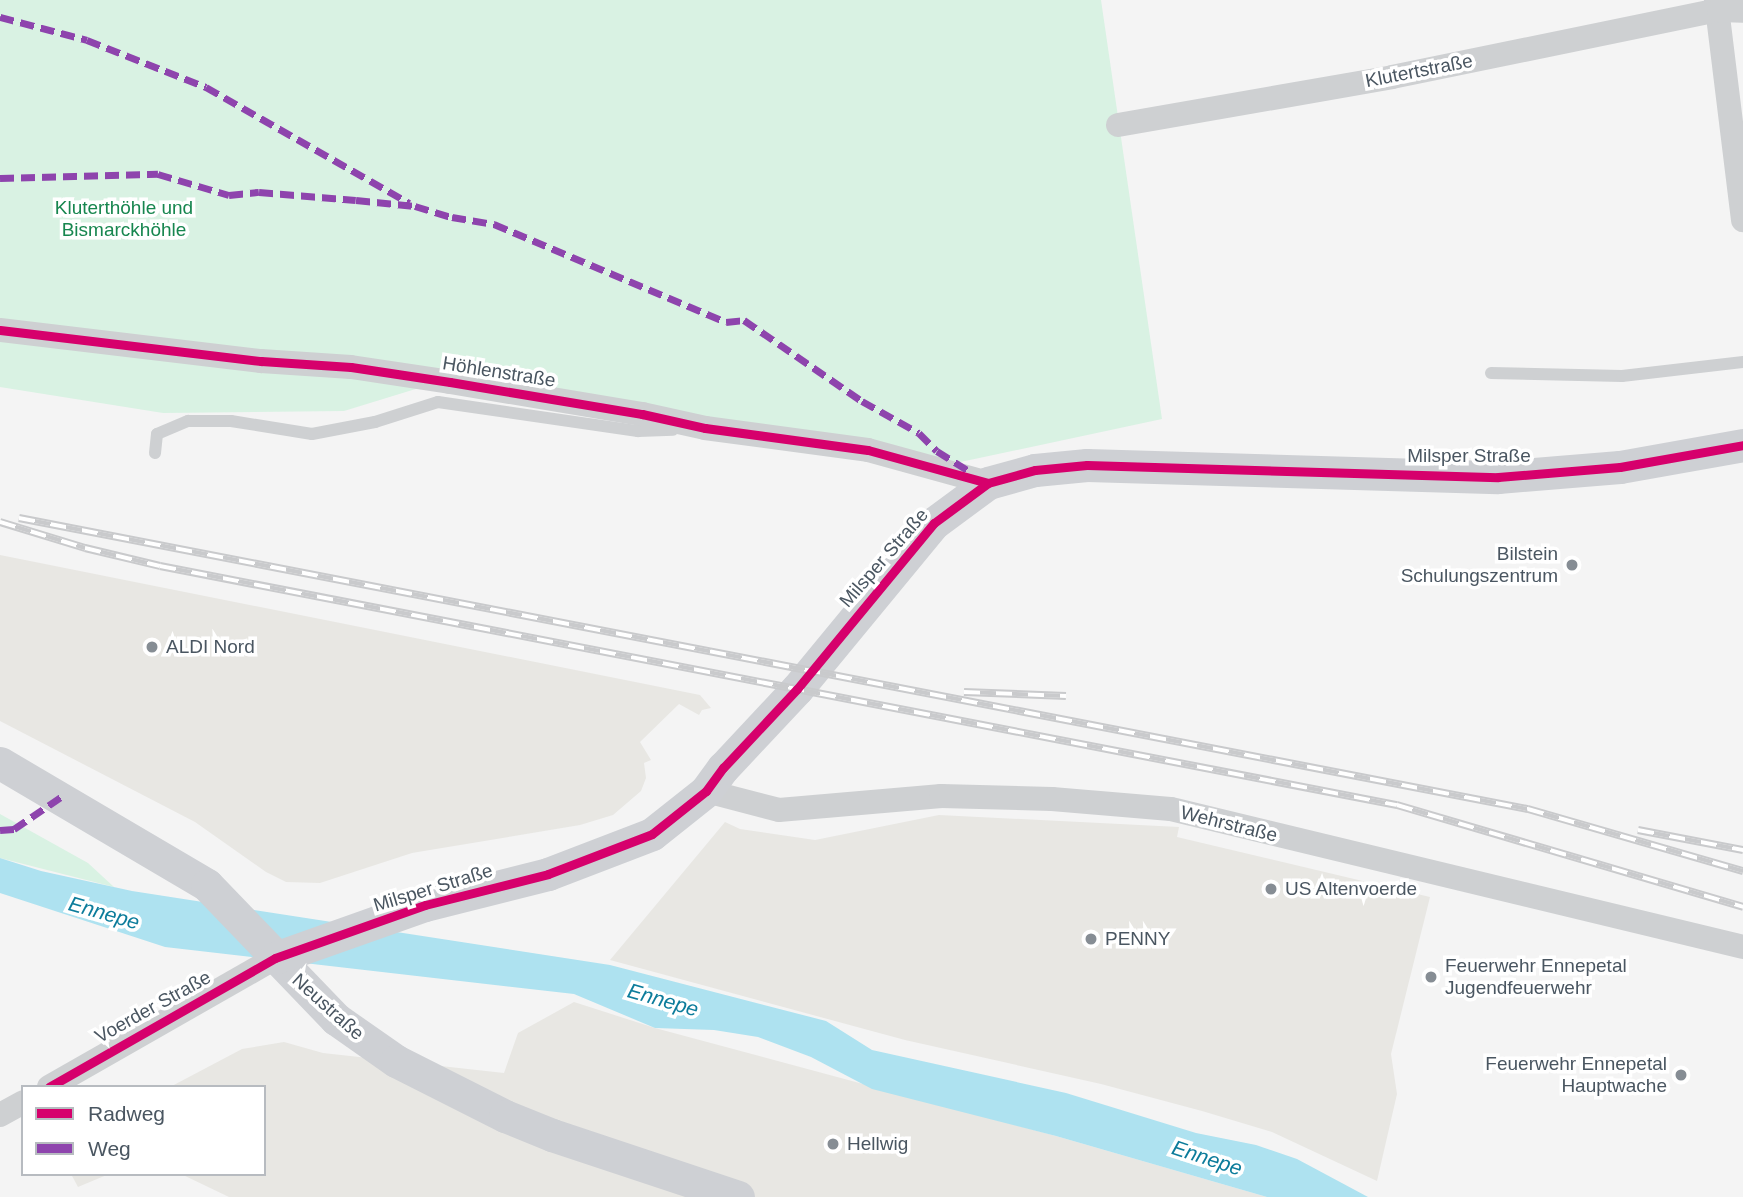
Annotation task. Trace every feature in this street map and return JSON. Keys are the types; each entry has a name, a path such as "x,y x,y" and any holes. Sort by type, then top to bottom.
{"street":[{"name":"Klutertstraße","path":"1118,125 1392,77 1726,7"},
{"path":"1726,7 1743,220"},
{"name":"Höhlenstraße","path":"0,330 261,362 351,367 642,414 705,428 868,450 988,483"},
{"name":"Milsper Straße","path":"275,958 425,905 548,874 652,834 706,791 723,768 797,689 934,523 988,483 1035,470 1087,465 1498,477 1620,467 1743,445"},
{"name":"Neustraße","path":"0,762 207,885 336,1019 396,1061 505,1116 552,1135 738,1197"},
{"name":"Wehrstraße","path":"706,791 779,810 941,796 1052,799 1171,809 1743,947"},
{"name":"Voerder Straße","path":"52,1085 275,958"},
{"path":"0,1115 21,1103"}],"lane":[{"path":"1490,373 1622,376 1743,362"},
{"path":"155,453 157,434 188,421 231,421 312,434 376,422 438,402 638,431 705,428"}],"shaded area":[{"path":"0,555 700,695 711,708 702,710 699,715 679,704 640,742 651,760 644,763 646,778 641,791 613,815 580,825 412,853 320,883 286,882 266,872 195,822 0,721"},
{"path":"939,815 1179,827 1177,837 1430,897 1391,1054 1397,1094 1377,1181 1272,1132 1202,1111 1101,1084 905,1040 610,960 725,822 740,829 815,840"},
{"path":"574,1002 655,1028 1056,1136 1267,1197 229,1197 185,1176 266,1176 266,1085 174,1085 242,1049 284,1042 323,1053 504,1073 518,1033"},
{"path":"72,1176 104,1176 78,1187"}],"green space":[{"name":"Kluterthöhle und Bismarckhöhle","path":"0,0 1101,0 1162,419 951,464 445,380 344,411 163,413 0,387"},
{"path":"0,814 88,863 114,887 0,858"}],"water":[{"name":"Ennepe","path":"0,858 41,871 132,891 610,965 826,1021 872,1050 1066,1093 1196,1133 1256,1145 1297,1159 1368,1197 1267,1197 1056,1136 872,1089 811,1057 758,1037 714,1030 655,1028 574,994 165,947 0,893"}],"railway":[{"path":"19,518 1528,809 1743,871"},
{"path":"0,522 85,548 160,566 1397,805 1743,907"},
{"path":"964,692 1066,696"},
{"path":"1638,830 1743,850"}],"marked path":[{"path":"0,17 87,40 206,87 409,203"},
{"path":"0,178 158,174 229,195 259,192 415,206 452,217 494,224 726,322 744,320 862,401 919,433 937,451 969,471"},
{"path":"0,830 14,829 61,797"}],"cycle path":[{"path":"0,330 261,361 351,367 450,382 642,414 705,428 868,450 988,483"},
{"path":"53,1085 275,958 425,905 548,874 652,834 706,791 723,768 797,689 934,523 988,483 1035,470 1087,465 1498,477 1620,467 1743,445"}],"place":[{"name":"Bilstein Schulungszentrum","path":"1572,565"},
{"name":"ALDI Nord","path":"152,647"},
{"name":"US Altenvoerde","path":"1271,889"},
{"name":"PENNY","path":"1091,939"},
{"name":"Feuerwehr Ennepetal Jugendfeuerwehr","path":"1431,977"},
{"name":"Feuerwehr Ennepetal Hauptwache","path":"1681,1075"},
{"name":"Hellwig","path":"833,1144"}]}
